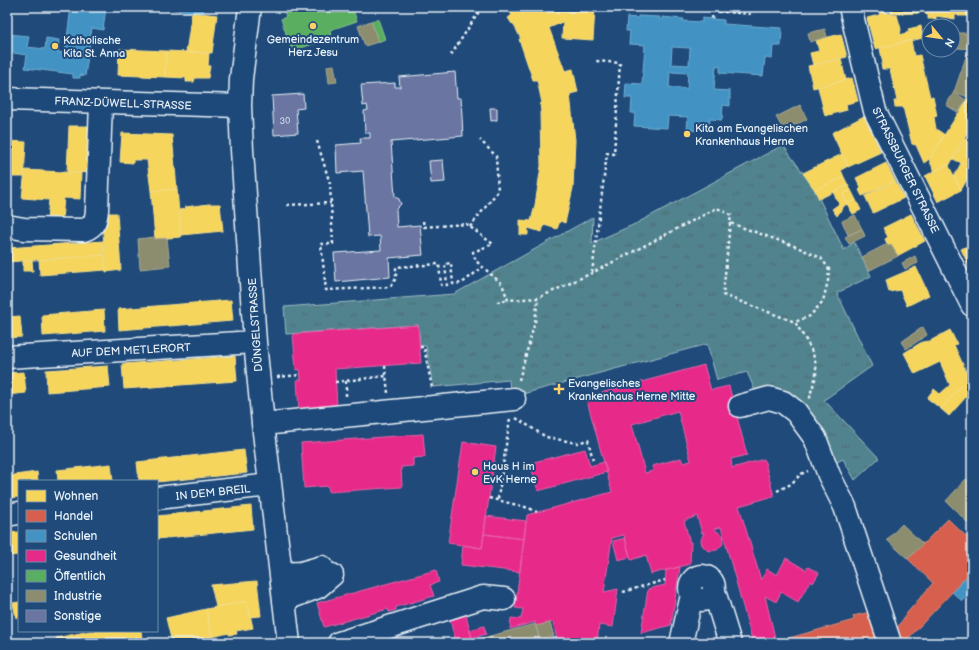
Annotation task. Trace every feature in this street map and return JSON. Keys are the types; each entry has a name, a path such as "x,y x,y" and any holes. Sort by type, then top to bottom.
{"street":[{"name":"DÜNGELSTRASSE","path":"250,7 241,79 240,106 255,342 263,424 289,643"},
{"name":"STRASSBURGER STRASSE","path":"850,7 875,111 972,305"},
{"name":"FRANZ-DÜWELL-STRASSE","path":"7,99 100,103 240,106"},
{"path":"7,226 24,229 84,230 92,227 96,221 97,210 100,103"},
{"name":"AUF DEM METLERORT","path":"7,357 255,342"},
{"path":"740,406 769,398 783,402 796,412 815,438 829,475 845,507 890,643"},
{"path":"263,424 514,399"},
{"name":"IN DEM BREIL","path":"158,498 270,485"},
{"path":"7,515 18,513"},
{"path":"281,574 327,571 318,587 284,600"},
{"path":"681,643 692,595 690,590 692,581 700,575 709,577 713,581 714,591 730,643"},
{"path":"339,643 379,637 483,597 504,599"}],"path":[{"path":"451,56 482,7"},
{"path":"712,19 713,7"},
{"path":"712,11 754,14"},
{"path":"592,273 607,153 614,154 620,63 596,61"},
{"path":"470,227 498,191 496,156 480,140"},
{"path":"317,141 330,184 333,244 321,244 326,290 390,287 394,284 396,278 396,267 439,264 440,285 447,285 445,264 451,263 453,284 462,283 483,267"},
{"path":"287,204 331,203"},
{"path":"497,302 538,298 592,273 717,208 731,215 723,295 795,322 816,361 815,384 810,398 812,405"},
{"path":"423,221 424,227 466,224 493,244 473,252 476,261 502,284 508,300"},
{"path":"730,223 797,247 821,258 829,269 828,281 823,301 810,316 795,322"},
{"path":"514,399 535,322 538,298"},
{"path":"420,347 424,347 434,407"},
{"path":"385,366 390,412"},
{"path":"259,378 301,375"},
{"path":"335,382 386,376"},
{"path":"498,499 510,415 546,437 577,442 588,440 593,460"},
{"path":"776,491 792,484 801,474 810,470 829,475"},
{"path":"489,498 498,499 537,512"},
{"path":"623,592 665,580"}],"green space":[{"path":"783,145 815,190 844,250 854,242 871,276 837,293 872,366 824,400 879,458 855,480 843,459 831,465 825,448 756,393 747,372 717,380 707,344 519,395 510,391 509,380 433,387 426,346 420,346 418,325 286,334 284,307 454,294 593,217 592,243 635,224"}],"building: Wohnen":[{"path":"506,7 539,7 539,9 564,11 564,7 595,9 593,40 562,38 563,22 549,28 565,71 573,69 578,92 570,94 575,140 573,188 565,223 560,221 557,229 544,225 542,232 528,228 528,235 520,235 520,220 531,221 535,205 541,166 540,104 542,103 537,80 533,80 519,39 521,39 513,23 512,24 508,18 512,15"},
{"path":"891,7 920,7 920,13 891,14"},
{"path":"925,7 959,7 959,15 955,15 955,18 936,16 936,18 928,18 928,15 925,14"},
{"path":"959,7 972,7 972,16 958,16"},
{"path":"881,10 897,15 901,29 900,35 909,32 908,29 921,26 921,38 875,49 867,18 879,15"},
{"path":"192,12 217,15 212,53 186,52"},
{"path":"841,34 847,57 813,65 810,53 819,51 816,40"},
{"path":"911,40 914,56 920,55 930,97 933,96 937,116 934,117 936,129 945,135 928,160 924,163 916,145 912,144 903,107 895,107 894,101 897,101 890,69 882,69 881,64 883,64 880,48"},
{"path":"119,49 166,51 165,77 118,75"},
{"path":"166,51 209,53 208,66 210,66 208,78 195,78 194,82 186,82 186,78 165,77"},
{"path":"841,59 846,80 813,88 808,66"},
{"path":"852,78 858,101 846,104 847,110 825,116 818,87"},
{"path":"968,98 972,100 972,124 949,166 948,164 934,171 929,159"},
{"path":"864,116 881,152 848,167 832,133"},
{"path":"69,126 96,126 94,173 67,172"},
{"path":"122,133 172,135 177,189 151,191 147,160 133,160 133,163 120,162"},
{"path":"965,138 972,142 972,168 953,159"},
{"path":"7,141 26,142 24,177 7,177"},
{"path":"842,154 848,166 841,170 844,177 815,190 803,173"},
{"path":"886,163 895,181 862,196 859,190 861,188 856,178"},
{"path":"961,163 972,168 972,171 961,190 954,177"},
{"path":"948,164 961,190 938,202 925,176"},
{"path":"25,170 81,173 80,199 64,198 62,220 47,219 49,200 22,198"},
{"path":"844,177 848,185 819,199 815,190"},
{"path":"895,181 904,198 873,213 865,196"},
{"path":"848,185 851,190 843,194 847,204 837,216 832,209 839,204 833,192"},
{"path":"177,189 181,237 155,239 151,191"},
{"path":"851,190 856,200 847,204 843,194"},
{"path":"856,200 861,210 853,214 847,204"},
{"path":"220,204 223,231 181,235 179,210 185,209 185,207"},
{"path":"103,213 117,213 121,270 106,272"},
{"path":"911,214 925,241 897,256 891,245 888,246 885,239 888,237 883,228"},
{"path":"103,241 104,255 7,262 7,248"},
{"path":"972,244 972,272 961,249"},
{"path":"104,255 106,270 40,275 39,260"},
{"path":"32,260 33,271 23,271 23,261"},
{"path":"916,267 929,295 907,306 900,290 889,292 886,280"},
{"path":"231,300 233,321 119,330 118,309"},
{"path":"104,310 105,331 43,336 42,315"},
{"path":"20,316 22,337 7,338 7,317"},
{"path":"950,330 957,344 954,345 971,382 960,387 941,409 927,398 934,389 940,394 950,385 940,362 915,374 904,353 922,342 930,341"},
{"path":"235,356 237,381 124,389 122,364"},
{"path":"108,366 110,387 47,392 46,370"},
{"path":"972,370 972,381 971,382 968,372"},
{"path":"24,372 26,393 7,395 7,373"},
{"path":"972,381 972,403 969,398 966,397 949,416 941,409 960,387"},
{"path":"244,450 247,473 158,482 158,480 139,480 137,462"},
{"path":"111,464 113,480 58,480 57,470"},
{"path":"37,472 38,480 18,480 18,497 7,498 7,476"},
{"path":"251,506 253,529 158,539 158,516"},
{"path":"18,532 18,555 7,556 7,533"},
{"path":"257,581 261,616 250,617 247,601 216,607 211,585"},
{"path":"247,601 253,628 236,631 237,634 229,635 229,633 212,637 206,609"},
{"path":"18,602 18,617 16,618 13,603"},
{"path":"206,609 212,637 196,640 197,642 194,643 172,643 166,618"},
{"path":"85,632 141,632 143,643 57,643 56,638"}],"building: Handel":[{"path":"948,519 972,542 972,571 904,643 897,643 894,633 907,613 933,583 908,559"},
{"path":"875,611 883,643 771,643 854,620 853,616"},
{"path":"767,640 768,643 756,643"}],"building: Schulen":[{"path":"71,7 106,7 103,30 92,28 85,76 80,75 80,78 73,78 73,74 25,68 27,55 7,52 7,34 29,36 27,47 45,49 46,38 59,40 58,52 65,53"},
{"path":"152,7 204,7 203,13"},
{"path":"638,16 660,17 659,19 662,20 662,17 684,19 683,21 702,22 702,18 724,20 724,24 782,28 781,46 773,46 772,59 765,58 763,76 720,73 720,66 716,66 714,90 730,91 730,106 723,105 722,120 710,119 709,131 687,130 688,117 668,116 667,128 634,126 635,113 631,113 632,98 625,98 626,83 642,84 645,45 629,44 630,31 626,31 627,17 638,18","holes":["672,47 690,48 689,65 671,64","670,72 688,73 687,89 669,87"]},
{"path":"972,571 972,591 962,601 952,592"}],"building: Gesundheit":[{"path":"418,325 421,363 335,369 337,408 299,411 297,380 301,380 300,369 296,370 293,334"},
{"path":"704,365 711,390 729,386 747,455 731,459 732,468 764,459 774,496 739,506 761,580 767,569 777,575 786,558 806,570 808,567 819,573 813,583 810,581 798,602 781,592 776,602 765,596 776,642 768,643 767,640 753,643 721,527 714,529 722,535 723,544 717,550 708,551 702,545 701,540 704,532 702,533 697,516 684,521 690,543 691,542 690,564 651,574 646,555 631,560 624,535 612,538 604,592 618,589 613,627 599,625 597,643 558,643 553,622 536,626 535,622 510,629 511,618 521,619 523,609 515,608 527,515 612,492 586,397","holes":["678,411 691,461 683,463 681,458 652,466 653,471 645,473 632,424"]},
{"path":"423,434 425,457 413,458 413,466 401,467 402,487 329,492 328,486 304,488 301,443"},
{"name":"Haus H im EvK Herne","path":"463,442 496,447 482,548 448,543"},
{"path":"585,449 590,466 604,462 607,472 538,491 530,463"},
{"path":"486,516 526,521 524,539 484,534"},
{"path":"484,534 524,539 520,572 461,565 463,545 482,548"},
{"path":"625,538 630,557 618,560 613,541"},
{"path":"680,567 671,625 641,633 648,589 665,585 666,570"},
{"path":"436,570 439,582 430,585 434,596 396,607 396,610 389,612 388,609 324,627 317,603"},
{"path":"465,612 473,643 456,643 449,616"},
{"path":"484,626 486,634 472,638 470,630"}],"building: Öffentlich":[{"name":"Gemeindezentrum Herz Jesu","path":"283,7 352,7 357,21 330,30 331,38 292,51 281,19 286,17"},
{"path":"378,19 385,39 378,42 371,21"}],"building: Industrie":[{"path":"371,21 378,42 365,46 358,26"},
{"path":"825,29 827,37 810,42 808,33"},
{"path":"961,33 972,33 972,49 961,48"},
{"path":"968,51 972,53 972,86 968,97 954,92"},
{"path":"334,65 337,82 329,83 327,66"},
{"path":"954,92 966,100 959,113 946,105"},
{"path":"800,105 807,119 784,131 776,117"},
{"path":"855,215 862,229 848,235 842,221"},
{"path":"862,229 865,236 849,244 845,237"},
{"path":"155,237 155,239 167,238 170,266 140,269 138,239"},
{"path":"887,244 888,246 891,245 898,256 868,271 862,257"},
{"path":"915,256 918,263 905,269 902,263"},
{"path":"923,327 927,335 906,349 901,342"},
{"path":"966,479 972,484 971,526 946,501"},
{"path":"902,524 923,544 908,559 887,540"},
{"path":"550,623 554,636 540,640 536,626"},
{"path":"535,624 539,637 517,643 480,643 479,639"}],"building: Sonstige":[{"path":"455,72 457,98 461,98 463,136 391,142 395,197 399,199 401,204 396,209 397,227 420,225 423,255 389,258 390,277 336,282 334,253 381,250 380,236 368,237 363,171 337,173 336,145 361,143 360,138 370,138 370,133 365,133 364,111 368,110 367,105 363,106 361,85 395,83 395,87 400,87 399,77"},
{"path":"303,94 304,108 296,109 298,133 274,135 272,96"},
{"path":"490,108 497,108 497,120 491,121"},
{"path":"443,160 445,182 431,183 429,161"}],"place":[{"name":"Gemeindezentrum Herz Jesu","path":"313,26"},
{"name":"Katholische Kita St. Anna","path":"55,46"},
{"name":"Kita am Evangelischen Krankenhaus Herne","path":"687,134"},
{"name":"Evangelisches Krankenhaus Herne Mitte","path":"559,389"},
{"name":"Haus H im EvK Herne","path":"475,472"}]}
